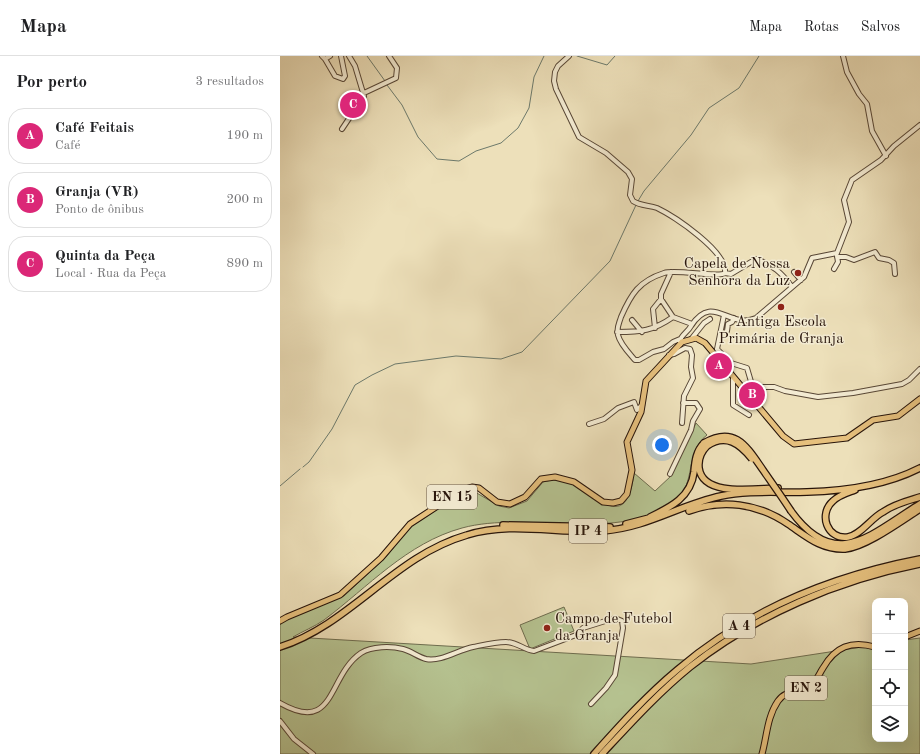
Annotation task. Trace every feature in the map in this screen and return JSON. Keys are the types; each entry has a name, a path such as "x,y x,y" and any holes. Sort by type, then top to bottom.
{"highway":[{"path":"644,520 670,508 682,498 691,484 696,457 706,444 717,436 726,436 744,443 801,529 822,545"},
{"path":"706,444 700,458 700,472 707,482 717,488 809,489"},
{"path":"920,468 895,480 840,496 832,501 827,508 825,518 826,524 833,533 839,536 852,536 882,512 902,502 920,497"},
{"name":"IP 4","path":"280,644 313,630 335,616 408,558 435,543 466,532 494,525 531,524 611,527 644,520 715,494 756,490 851,487 872,483 920,468"},
{"name":"IP 4","path":"280,647 314,633 337,618 410,561 436,546 467,534 494,528 590,531 621,529 646,523 721,496 741,493 807,492 860,487 896,478 920,468"},
{"path":"521,529 584,533 615,532 652,524 699,507 732,504 764,511 777,517 817,544 834,548 856,547 920,509"},
{"path":"789,511 812,535 823,541 835,544 845,544 864,539 920,504"},
{"name":"A 4","path":"594,754 677,670 741,625 781,604 840,579 920,559"},
{"name":"A 4","path":"602,754 636,718 684,672 715,649 746,630 774,614 814,596 899,568 920,564"}],"main road":[{"name":"EN 15","path":"280,621 328,601 342,593 381,558 408,526 467,488 480,488 497,502 508,504 524,498 541,479 555,477 571,481 600,501 611,503 619,502 625,497 630,482 632,466 627,442 640,416 646,381 680,341 692,338"},
{"path":"692,338 703,341 783,436 789,442 796,444 847,438 873,420 899,415 920,399"},
{"path":"908,636 920,631"},
{"name":"EN 2","path":"762,754 770,716 780,698 789,692 806,688 813,684 830,656 836,651 857,644 872,646"}],"street":[{"path":"330,56 324,57 335,76 343,79 345,76 341,56"},
{"path":"342,129 364,99 364,93 349,56"},
{"path":"364,93 396,78 397,70 389,56"},
{"path":"569,56 557,67 554,81 578,136 605,153 627,170 631,178 630,196 634,202 660,210 706,242 718,254 724,267 724,273"},
{"path":"843,56 847,72 859,94 866,102 872,131 886,156"},
{"path":"834,269 838,263 837,255 849,222 844,200 852,180 886,156 920,125"},
{"path":"792,287 781,272 757,260 753,260 731,274 724,273 720,276 671,272 648,280 631,296 618,325 617,332 620,341 637,360 652,352 665,349 673,342 680,341 692,324 702,314 708,311 715,311 734,318 750,320 756,318 805,276 812,258 837,255 854,260 876,252 879,258 894,262 895,274"},
{"path":"655,328 653,309 661,299 661,294 671,272"},
{"path":"794,272 801,280"},
{"path":"661,299 673,317 692,324"},
{"path":"724,315 717,349 724,359 724,366"},
{"path":"617,332 642,332 655,328 673,317"},
{"path":"727,331 728,324 732,322 734,318"},
{"path":"632,320 642,332"},
{"path":"692,338 704,323 710,320"},
{"path":"668,355 674,354 684,348 689,348 692,352 691,367 693,378 684,395 682,423"},
{"path":"717,349 731,363 747,368 754,387 774,387 785,391 817,397 855,393 867,389 900,385 909,380 920,369"},
{"path":"733,377 733,405 749,415"},
{"path":"589,424 604,419 618,408 634,402 637,410 642,404"},
{"path":"670,474 691,430 693,421 700,409 696,403 683,403"},
{"path":"280,703 300,712 309,713 316,711 325,705 348,666 362,653 370,649 384,647 404,649 426,659 436,659 472,647 506,642 519,644 534,651 576,635 583,628 615,618 622,621 623,628 615,675 606,688 591,704"},
{"path":"280,721 294,739 314,754"}],"green space":[{"path":"696,423 707,435 695,450 686,486 682,494 675,501 652,514 627,521 600,524 515,522 488,523 462,528 423,544 389,567 324,620 293,637 751,664 872,645 872,742 908,742 908,640 920,638 920,754 280,754 280,624 283,621 344,596 386,557 410,527 461,494 475,492 499,506 509,508 527,501 543,482 557,480 571,483 600,502 616,506 623,504 628,497 634,473 655,491 671,476"},
{"name":"Campo de Futebol da Granja","path":"564,607 574,631 530,649 520,625"}],"waterway":[{"path":"367,56 385,81"},
{"path":"387,85 402,105 418,137 437,159 459,161 476,151 501,143 518,128 529,108 534,77 544,56"},
{"path":"577,56 607,65 615,56"},
{"path":"638,201 644,191 691,135 709,108 739,88 759,56"},
{"path":"303,467 309,462 332,429 355,385 372,375 395,364 456,356 501,359 522,352 610,261 636,205"},
{"path":"280,486 300,469"}],"place":[{"name":"Quinta da Peça","path":"353,105"},
{"name":"Capela de Nossa Senhora da Luz","path":"798,273"},
{"name":"Antiga Escola Primária de Granja","path":"781,307"},
{"name":"Café Feitais","path":"719,366"},
{"name":"Granja (VR)","path":"752,395"},
{"name":"Campo de Futebol da Granja","path":"547,628"}]}
